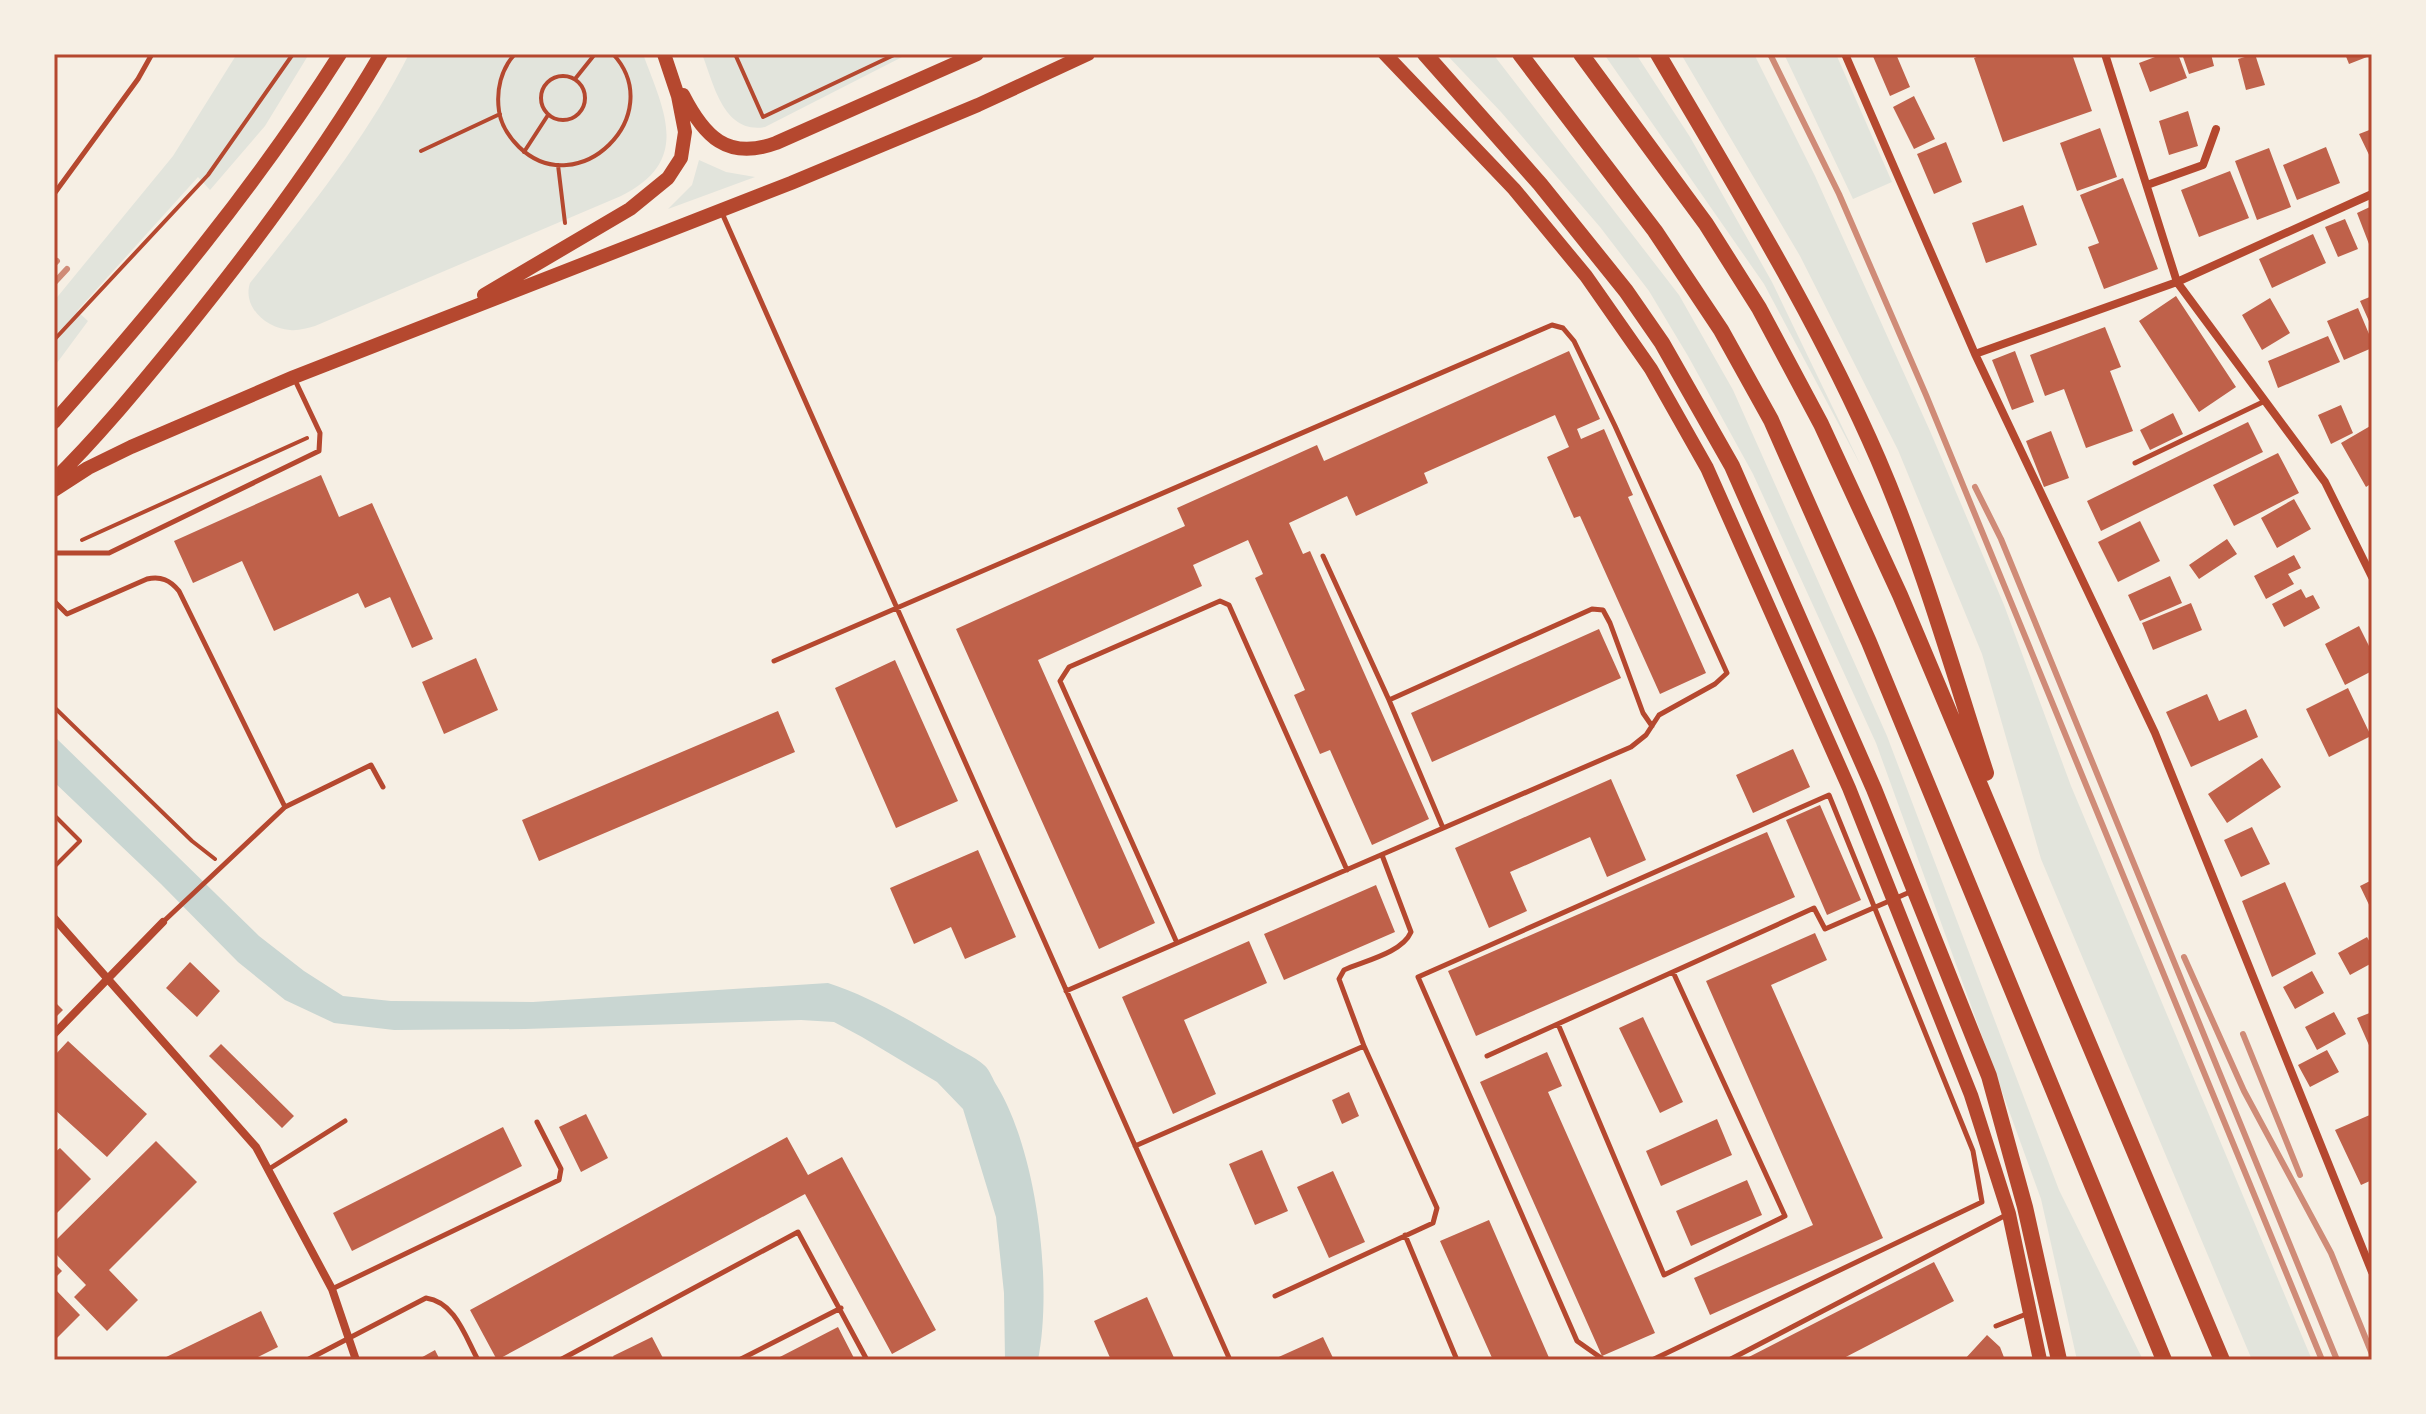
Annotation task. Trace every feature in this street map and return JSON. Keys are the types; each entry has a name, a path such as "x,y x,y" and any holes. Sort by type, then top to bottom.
{"highway":[{"path":"1425,54 1588,240 1662,343 1732,466 1874,789 1989,1076 2025,1207 2059,1360"},
{"path":"1520,54 1655,231 1721,330 1771,420 1869,642 2164,1360"},
{"path":"1581,54 1706,224 1759,308 1821,424 1893,580 2016,866 2222,1360"},
{"path":"1658,54 1773,253 1855,408 1878,459 1918,561 2016,866"}],"main road":[{"path":"54,422 232,211 340,54"},
{"path":"54,480 100,434 261,235 340,123 381,54"},
{"path":"664,56 691,109 714,138 729,147 748,150 776,143 977,54"},
{"path":"54,490 88,468 131,447 294,377 720,210 978,105 1088,54"},
{"path":"1385,54 1551,231 1620,321 1681,417 1707,468 1849,788 1971,1095 2009,1214 2040,1360"},
{"path":"446,318 630,209 668,178 681,158 685,132 678,96 664,56"}],"street":[{"path":"1845,54 1975,354 2155,733 2372,1272"},
{"path":"2105,54 2177,282 2325,482 2372,577"},
{"path":"2147,185 2203,165 2216,129"},
{"path":"1975,354 2177,282 2372,194"},
{"path":"54,918 256,1147 332,1289 356,1360"},
{"path":"54,1034 163,922"},
{"path":"2362,1245 2372,1239"}],"lane":[{"path":"54,194 138,79 152,54"},
{"path":"720,210 1230,1360"},
{"path":"774,661 1552,325 1563,328 1574,341 1727,673 1715,684 1659,715 1646,735 1631,747 1066,991"},
{"path":"54,553 109,553 319,451 320,433 294,377"},
{"path":"2135,463 2265,401"},
{"path":"1323,556 1443,828"},
{"path":"54,601 67,614 147,579 157,577 173,584 285,807"},
{"path":"1177,943 1060,681 1069,667 1220,601 1229,605 1347,870"},
{"path":"1389,700 1592,609 1603,610 1643,713 1652,726"},
{"path":"163,922 285,807 371,765 383,787"},
{"path":"1604,1360 1577,1341 1418,977 1829,795 1973,1151 1982,1202 1652,1360"},
{"path":"1275,1296 1433,1223 1437,1208 1364,1046 1339,979 1344,970 1399,946 1411,932 1382,855"},
{"path":"1487,1056 1814,908 1825,929 1915,890"},
{"path":"1558,1024 1664,1275 1785,1216 1673,972"},
{"path":"1135,1146 1364,1046"},
{"path":"269,1169 345,1121"},
{"path":"332,1289 559,1180 561,1169 537,1122"},
{"path":"1729,1360 2009,1214"},
{"path":"560,1360 798,1232 867,1360"},
{"path":"1405,1235 1457,1360"},
{"path":"307,1360 426,1298 448,1306 478,1360"},
{"path":"739,1360 841,1308"},
{"path":"1996,1326 2030,1312"}],"path":[{"path":"54,340 208,175 293,54"},
{"path":"515,54 501,77 498,95 505,128 524,152 558,165 596,157 623,130 629,112 630,93 626,74 613,54"},
{"path":"575,79 595,54"},
{"path":"735,54 763,117 896,54"},
{"path":"557,76 575,79 585,93 579,113 566,120 548,115 540,98 545,84 557,76"},
{"path":"421,151 500,114"},
{"path":"524,152 548,115"},
{"path":"558,165 565,223"},
{"path":"82,540 320,433"},
{"path":"54,707 192,841 223,864"},
{"path":"54,815 80,841 54,867"}],"shaded area":[{"path":"233,54 309,54 265,126 210,190 198,177 77,311 88,321 54,367 54,301 173,156 235,57"},
{"path":"409,54 643,54 664,115 665,151 657,167 643,182 621,196 315,326 293,330 273,326 253,308 248,292 250,283 356,144"},
{"path":"702,54 908,54 765,127 751,127 739,123 722,104"},
{"path":"1446,54 1493,54 1679,295 1733,390 1887,736 2059,1190 2143,1360 2077,1360 2041,1199 1876,743 1753,474 1649,291 1600,227 1501,112"},
{"path":"1604,54 1636,54 1690,137 1772,282 1861,466 1764,284"},
{"path":"1681,54 1754,54 1815,176 1930,431 2004,605 2071,786 2312,1360 2252,1360 2041,859 1982,654 1898,450 1800,256"},
{"path":"1784,54 1836,54 1892,182 1853,199"},
{"path":"699,160 726,172 755,177 668,209 692,185"},
{"path":"54,736 259,936 343,996 391,1001 533,1002 828,983 890,1010 976,1059 988,1070 1011,1114 1032,1182 1044,1294 1038,1360 1005,1360 1004,1293 996,1217 963,1109 937,1082 834,1022 801,1020 394,1030 334,1023 285,1000 238,962 54,782"}],"building":[{"path":"1872,54 1896,54 1910,87 1890,96"},
{"path":"1984,54 2072,54 2092,111 2003,142 1974,58"},
{"path":"2163,54 2178,54 2187,78 2150,92 2139,63"},
{"path":"2182,54 2211,54 2214,66 2189,74"},
{"path":"2255,54 2265,85 2246,90 2238,59"},
{"path":"2345,54 2372,54 2372,55 2349,64"},
{"path":"1914,96 1935,139 1914,149 1893,107"},
{"path":"2188,111 2198,146 2169,155 2159,121"},
{"path":"2100,128 2117,177 2077,191 2060,143"},
{"path":"2372,129 2372,161 2359,134"},
{"path":"1946,142 1962,182 1934,194 1917,154"},
{"path":"2326,147 2340,183 2297,200 2283,165"},
{"path":"2269,148 2291,207 2257,220 2235,161"},
{"path":"2230,171 2249,218 2199,237 2181,190"},
{"path":"2123,178 2158,269 2104,289 2088,247 2099,243 2080,195"},
{"path":"2023,205 2037,245 1986,263 1972,223"},
{"path":"2372,206 2372,243 2369,244 2357,213"},
{"path":"2345,219 2358,249 2338,257 2325,227"},
{"path":"2313,234 2326,263 2272,288 2259,259"},
{"path":"2176,296 2236,387 2199,412 2139,321"},
{"path":"2372,296 2372,328 2360,301"},
{"path":"2270,298 2290,333 2262,350 2242,315"},
{"path":"2358,308 2372,348 2344,360 2327,321"},
{"path":"2105,327 2121,367 2110,371 2133,431 2086,448 2064,389 2045,396 2030,355"},
{"path":"2328,336 2340,362 2278,388 2268,361"},
{"path":"1569,351 1600,419 1577,429 1581,439 1604,429 1633,495 1628,497 1706,673 1660,694 1580,516 1574,518 1547,457 1569,447 1555,415 1424,473 1428,483 1356,516 1347,496 1289,523 1303,554 1310,551 1429,819 1372,845 1330,750 1320,754 1294,695 1305,690 1255,578 1263,574 1248,540 1193,565 1202,586 1038,660 1155,923 1099,949 956,629 1185,526 1177,508 1317,445 1324,461"},
{"path":"2015,351 2034,402 2012,410 1992,360"},
{"path":"2341,405 2353,433 2331,444 2318,415"},
{"path":"2173,413 2183,434 2150,450 2140,430"},
{"path":"2248,422 2263,452 2101,531 2087,501"},
{"path":"2372,425 2372,483 2366,487 2341,443"},
{"path":"2051,431 2069,478 2044,487 2026,441"},
{"path":"2278,453 2299,493 2234,526 2213,485"},
{"path":"321,475 339,517 372,503 433,639 412,648 390,597 365,608 358,593 274,631 242,561 193,583 174,541"},
{"path":"2294,499 2311,529 2277,548 2261,518"},
{"path":"2140,521 2160,561 2118,582 2098,542"},
{"path":"2227,539 2237,554 2199,579 2189,565"},
{"path":"2294,555 2301,568 2288,574 2294,584 2266,599 2254,576"},
{"path":"2170,576 2182,603 2140,621 2128,595"},
{"path":"2301,589 2306,598 2313,595 2320,608 2284,627 2272,604"},
{"path":"2191,603 2202,630 2153,650 2142,623"},
{"path":"2359,626 2372,652 2372,671 2345,685 2325,644"},
{"path":"1599,629 1621,678 1432,762 1411,713"},
{"path":"476,658 498,710 444,734 422,682"},
{"path":"895,660 958,801 896,828 835,688"},
{"path":"2348,688 2371,736 2329,757 2306,709"},
{"path":"2207,694 2219,721 2246,709 2258,737 2191,767 2166,712"},
{"path":"778,711 795,752 539,861 522,820"},
{"path":"1793,749 1810,787 1753,813 1736,775"},
{"path":"2262,758 2281,787 2227,823 2208,794"},
{"path":"1611,779 1646,860 1607,877 1590,837 1510,872 1527,911 1489,928 1455,848"},
{"path":"1820,805 1861,900 1827,915 1786,820"},
{"path":"2252,827 2270,864 2241,877 2224,840"},
{"path":"1767,832 1795,897 1476,1036 1448,971"},
{"path":"978,850 1016,937 965,959 951,927 914,944 890,888"},
{"path":"2372,880 2372,911 2360,886"},
{"path":"2285,882 2316,954 2272,977 2242,901"},
{"path":"1376,885 1395,932 1284,980 1264,934"},
{"path":"1815,933 1827,960 1771,985 1883,1238 1710,1315 1694,1278 1813,1225 1706,981"},
{"path":"2367,937 2372,946 2372,963 2350,975 2338,953"},
{"path":"1249,941 1267,983 1184,1020 1216,1094 1173,1114 1122,997"},
{"path":"190,962 220,991 197,1017 166,988"},
{"path":"2312,971 2324,993 2295,1009 2283,987"},
{"path":"54,1001 63,1010 54,1019"},
{"path":"2334,1012 2346,1034 2317,1050 2305,1027"},
{"path":"2372,1012 2372,1052 2357,1018"},
{"path":"1643,1017 1683,1102 1660,1113 1619,1028"},
{"path":"68,1041 147,1114 107,1157 54,1109 54,1056"},
{"path":"221,1044 294,1116 282,1128 209,1056"},
{"path":"2327,1050 2339,1072 2310,1087 2298,1065"},
{"path":"1547,1052 1562,1086 1548,1092 1655,1333 1602,1356 1480,1082"},
{"path":"1349,1092 1359,1116 1342,1124 1332,1100"},
{"path":"586,1114 608,1158 581,1172 559,1127"},
{"path":"2372,1114 2372,1180 2361,1185 2335,1130"},
{"path":"1717,1119 1732,1155 1661,1186 1646,1151"},
{"path":"503,1127 522,1166 352,1251 333,1213"},
{"path":"787,1137 808,1175 842,1157 936,1330 892,1354 805,1194 497,1360 470,1310"},
{"path":"156,1141 197,1182 109,1270 138,1300 107,1331 74,1297 86,1285 54,1252 54,1242"},
{"path":"60,1148 91,1179 54,1216 54,1153"},
{"path":"1262,1150 1288,1211 1255,1225 1229,1164"},
{"path":"1333,1171 1365,1242 1329,1258 1297,1187"},
{"path":"1747,1180 1762,1215 1691,1246 1676,1211"},
{"path":"1489,1220 1550,1360 1493,1360 1440,1241"},
{"path":"1934,1262 1954,1301 1840,1360 1743,1360"},
{"path":"54,1263 62,1271 54,1279"},
{"path":"54,1288 80,1315 54,1341"},
{"path":"1147,1297 1175,1360 1111,1360 1094,1321"},
{"path":"261,1311 278,1347 252,1360 160,1360"},
{"path":"838,1327 855,1360 774,1360"},
{"path":"1987,1335 2000,1347 2005,1360 1964,1360"},
{"path":"652,1337 664,1360 615,1360 613,1356"},
{"path":"1323,1337 1334,1360 1272,1360"},
{"path":"435,1350 440,1360 417,1360"}],"railway":[{"path":"1770,54 1839,194 1926,395 2322,1360"},
{"path":"54,264 57,261"},
{"path":"54,283 67,269"},
{"path":"1975,487 2001,539 2337,1360"},
{"path":"2184,957 2244,1091 2331,1253 2372,1354"},
{"path":"2243,1034 2300,1175"}]}
